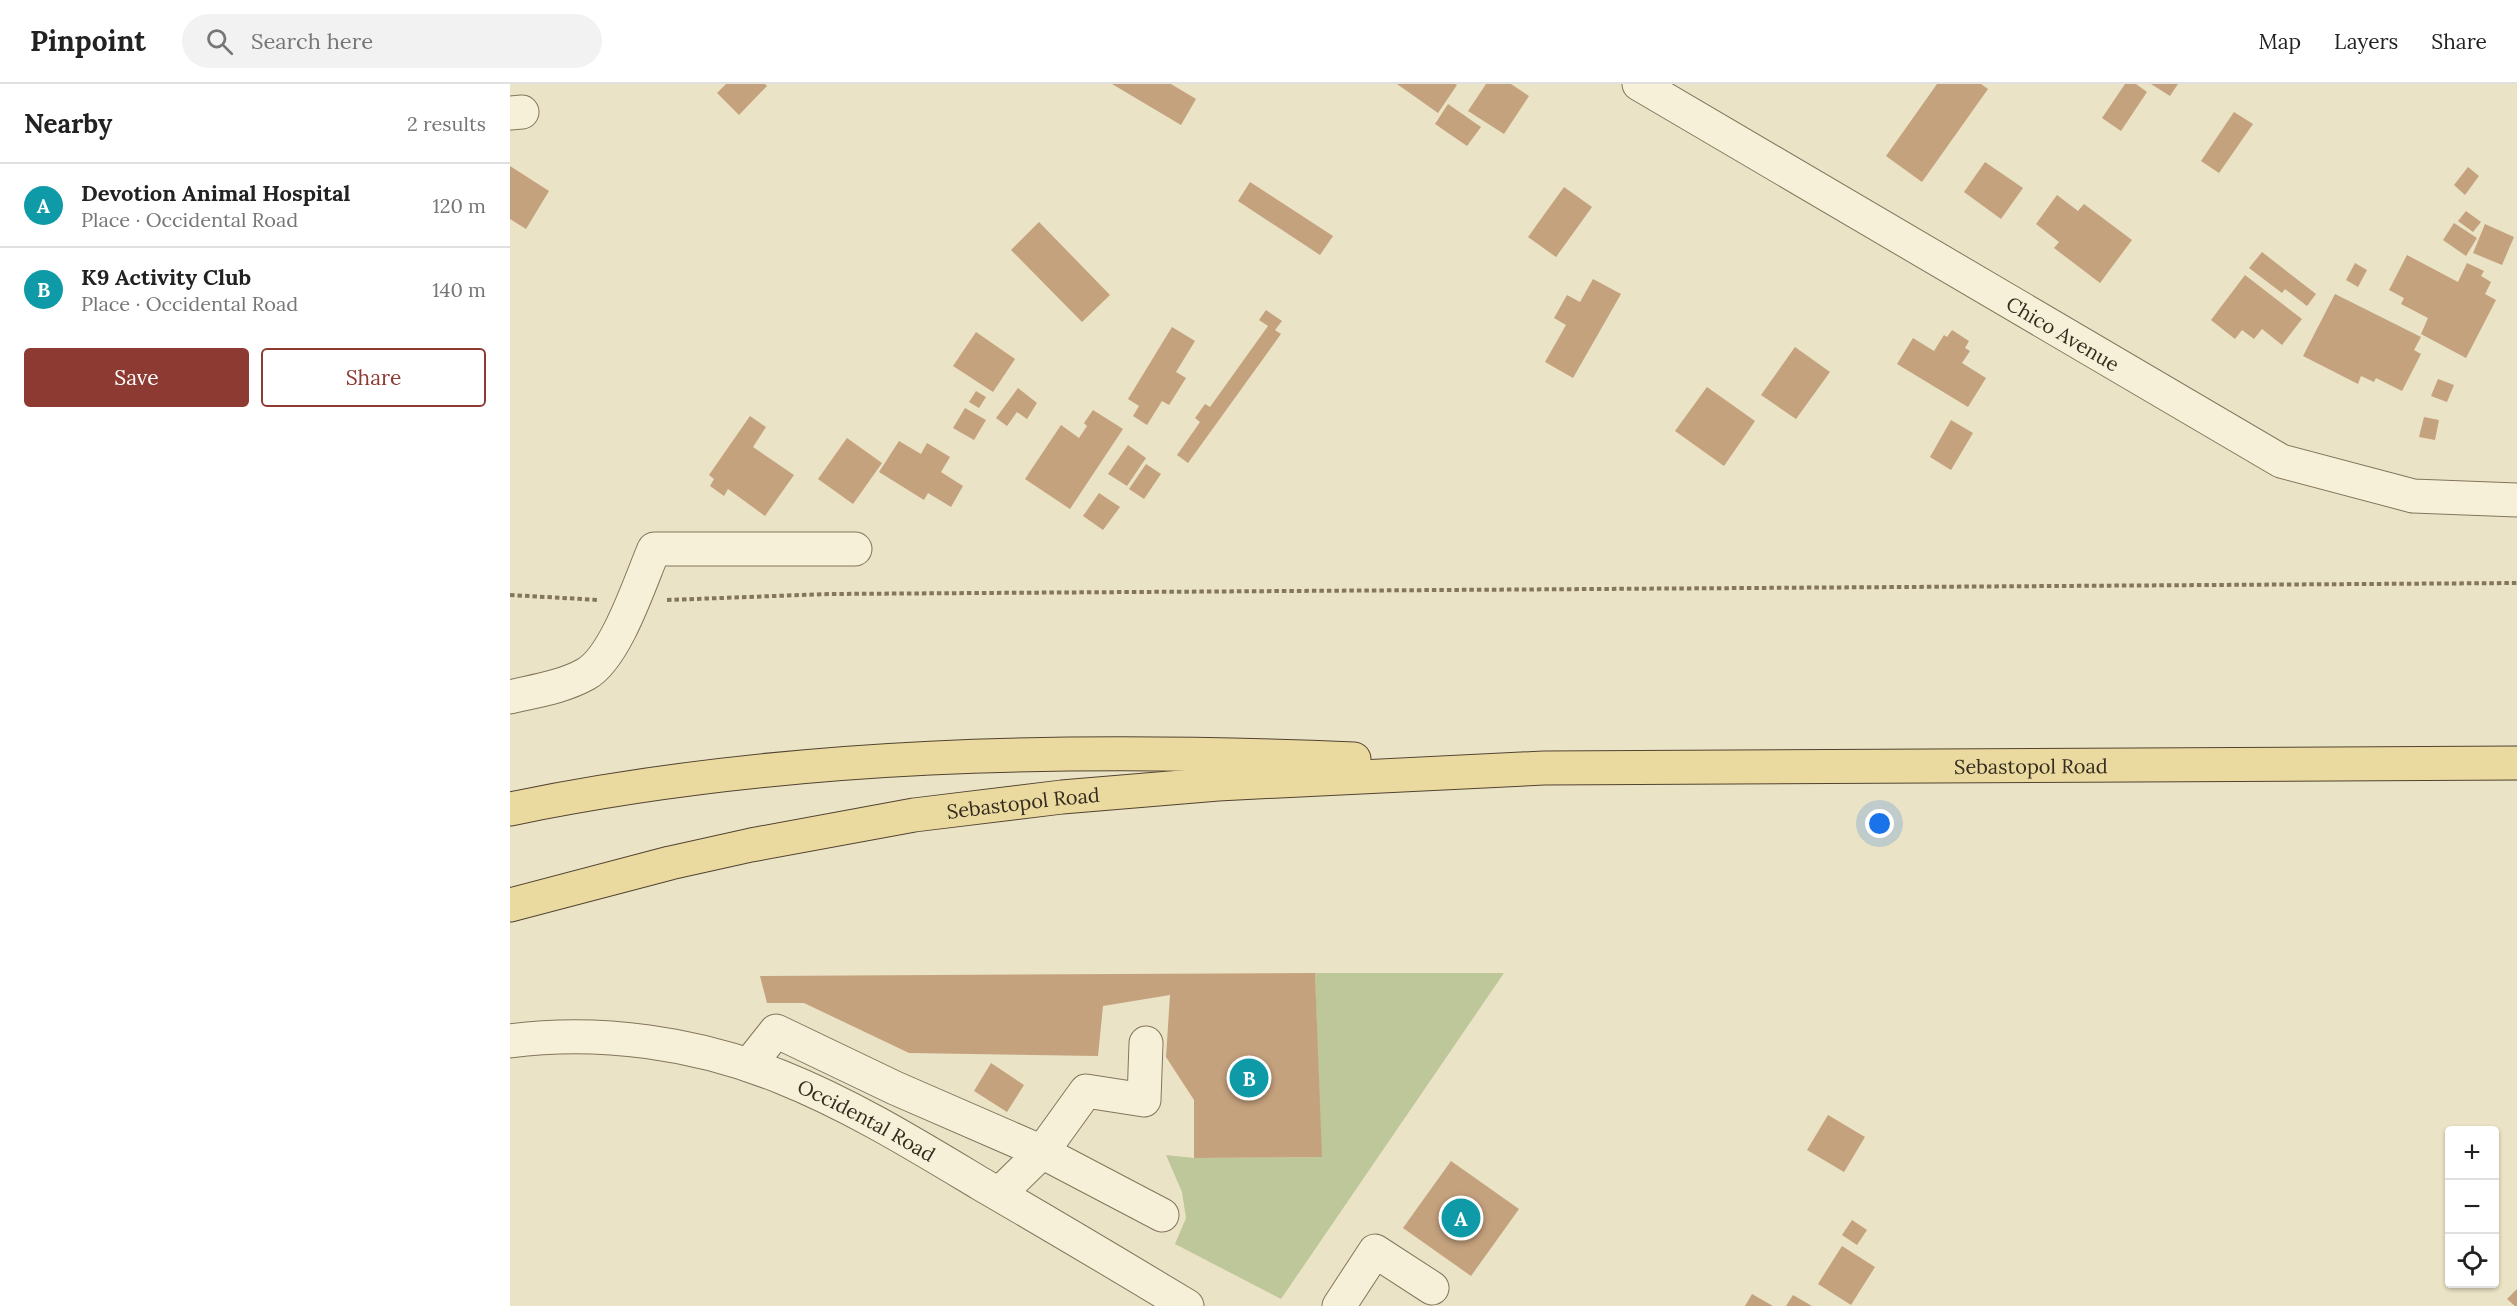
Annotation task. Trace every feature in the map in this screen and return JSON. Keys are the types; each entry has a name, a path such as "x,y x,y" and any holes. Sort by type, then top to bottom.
{"main road":[{"name":"Sebastopol Road","path":"510,809 711,777 803,767 948,758 1216,755 1544,768 2517,763"},
{"name":"Sebastopol Road","path":"510,905 740,848 914,815 1062,797 1206,785 1544,768"}],"street":[{"name":"Chico Avenue","path":"1639,84 2281,461 2413,496 2517,500"},
{"path":"510,697 575,679 597,666 612,645 654,549 855,549"},
{"path":"749,1065 776,1031 895,1088 1042,1152 1162,1215"},
{"name":"Occidental Road","path":"510,1041 560,1036 601,1038 683,1049 749,1065 782,1077 861,1114 1187,1306"},
{"path":"999,1194 1042,1152 1086,1091 1144,1100 1146,1043"},
{"path":"1339,1306 1375,1251 1432,1288"}],"path":[{"path":"510,595 632,601 828,594 2517,583"}],"green space":[{"path":"1315,973 1504,973 1281,1299 1175,1244 1186,1218 1182,1192 1166,1155 1194,1158 1321,1157"}],"building":[{"path":"726,84 765,84 767,86 739,115 717,93"},
{"path":"1112,84 1171,84 1196,99 1181,125"},
{"path":"1397,84 1455,84 1457,85 1438,113"},
{"path":"1486,84 1511,84 1529,96 1504,134 1468,111"},
{"path":"1937,84 1981,84 1988,89 1922,182 1886,156"},
{"path":"2125,84 2136,84 2147,92 2121,131 2102,118"},
{"path":"2151,84 2178,84 2170,96"},
{"path":"1448,104 1481,127 1467,146 1435,124"},
{"path":"2234,112 2253,124 2219,173 2201,161"},
{"path":"1985,162 2023,188 2001,219 1964,192"},
{"path":"510,166 549,191 526,229 510,219"},
{"path":"2468,167 2479,176 2465,195 2454,185"},
{"path":"1250,182 1333,236 1320,255 1238,201"},
{"path":"1564,187 1592,207 1556,257 1528,237"},
{"path":"2057,195 2078,211 2084,204 2132,240 2100,283 2054,248 2059,242 2036,224"},
{"path":"2466,211 2481,222 2473,232 2458,221"},
{"path":"1039,222 1110,295 1082,322 1011,250"},
{"path":"2454,223 2477,238 2466,256 2443,240"},
{"path":"2485,224 2514,237 2502,265 2473,253"},
{"path":"2262,252 2316,294 2307,306 2285,289 2282,293 2249,268"},
{"path":"2407,255 2458,282 2467,263 2484,271 2481,276 2491,282 2485,294 2496,300 2466,358 2421,334 2428,318 2401,304 2404,298 2389,290"},
{"path":"2355,263 2367,270 2358,287 2346,280"},
{"path":"2245,275 2302,319 2282,345 2262,329 2254,339 2242,330 2235,339 2211,320"},
{"path":"1593,279 1621,294 1573,378 1545,362 1566,325 1554,318 1567,295 1580,302"},
{"path":"2335,294 2421,337 2414,350 2421,354 2402,391 2376,378 2374,382 2361,376 2358,384 2303,356"},
{"path":"1266,310 1282,321 1275,330 1281,334 1188,463 1177,455 1200,422 1195,418 1205,404 1210,407 1268,326 1259,320"},
{"path":"1172,327 1195,341 1176,372 1186,378 1169,405 1162,401 1147,425 1133,416 1139,406 1128,399"},
{"path":"1952,330 1969,341 1965,348 1970,351 1962,363 1986,378 1968,407 1897,364 1913,338 1934,351 1944,335 1947,337"},
{"path":"976,332 1015,359 993,392 953,366"},
{"path":"1795,347 1830,372 1796,419 1761,395"},
{"path":"2438,379 2454,385 2447,402 2431,396"},
{"path":"1707,387 1755,421 1724,466 1675,431"},
{"path":"1018,388 1037,403 1027,419 1017,412 1007,426 996,418"},
{"path":"976,391 986,397 979,408 969,402"},
{"path":"965,408 986,420 974,440 953,428"},
{"path":"1093,410 1123,429 1070,509 1025,479 1061,425 1079,438 1087,426 1084,423"},
{"path":"750,416 766,427 753,447 794,475 765,516 728,489 724,496 710,486 714,479 709,475"},
{"path":"2424,417 2439,420 2435,440 2419,437"},
{"path":"1951,420 1973,433 1951,470 1930,457"},
{"path":"847,438 882,463 853,504 818,479"},
{"path":"899,441 921,454 927,443 950,457 941,472 963,486 951,507 928,493 924,500 879,472"},
{"path":"1128,445 1146,458 1127,486 1108,474"},
{"path":"1146,464 1161,474 1144,499 1129,489"},
{"path":"1099,493 1120,507 1103,530 1083,516"},
{"path":"1315,973 1322,1157 1194,1158 1194,1100 1166,1057 1170,995 1103,1006 1098,1056 909,1053 804,1003 767,1003 760,976"},
{"path":"991,1063 1024,1085 1007,1112 974,1091"},
{"path":"1828,1115 1865,1137 1844,1172 1807,1150"},
{"path":"1451,1161 1519,1209 1471,1276 1403,1228"},
{"path":"1852,1220 1867,1230 1857,1245 1842,1235"},
{"path":"1842,1246 1875,1267 1851,1305 1818,1284"},
{"path":"2517,1289 2517,1306 2515,1306 2507,1299"},
{"path":"1752,1294 1773,1306 1745,1306"},
{"path":"1793,1295 1812,1306 1786,1306"}],"place":[{"name":"K9 Activity Club","path":"1249,1078"},
{"name":"Devotion Animal Hospital","path":"1461,1218"}]}
